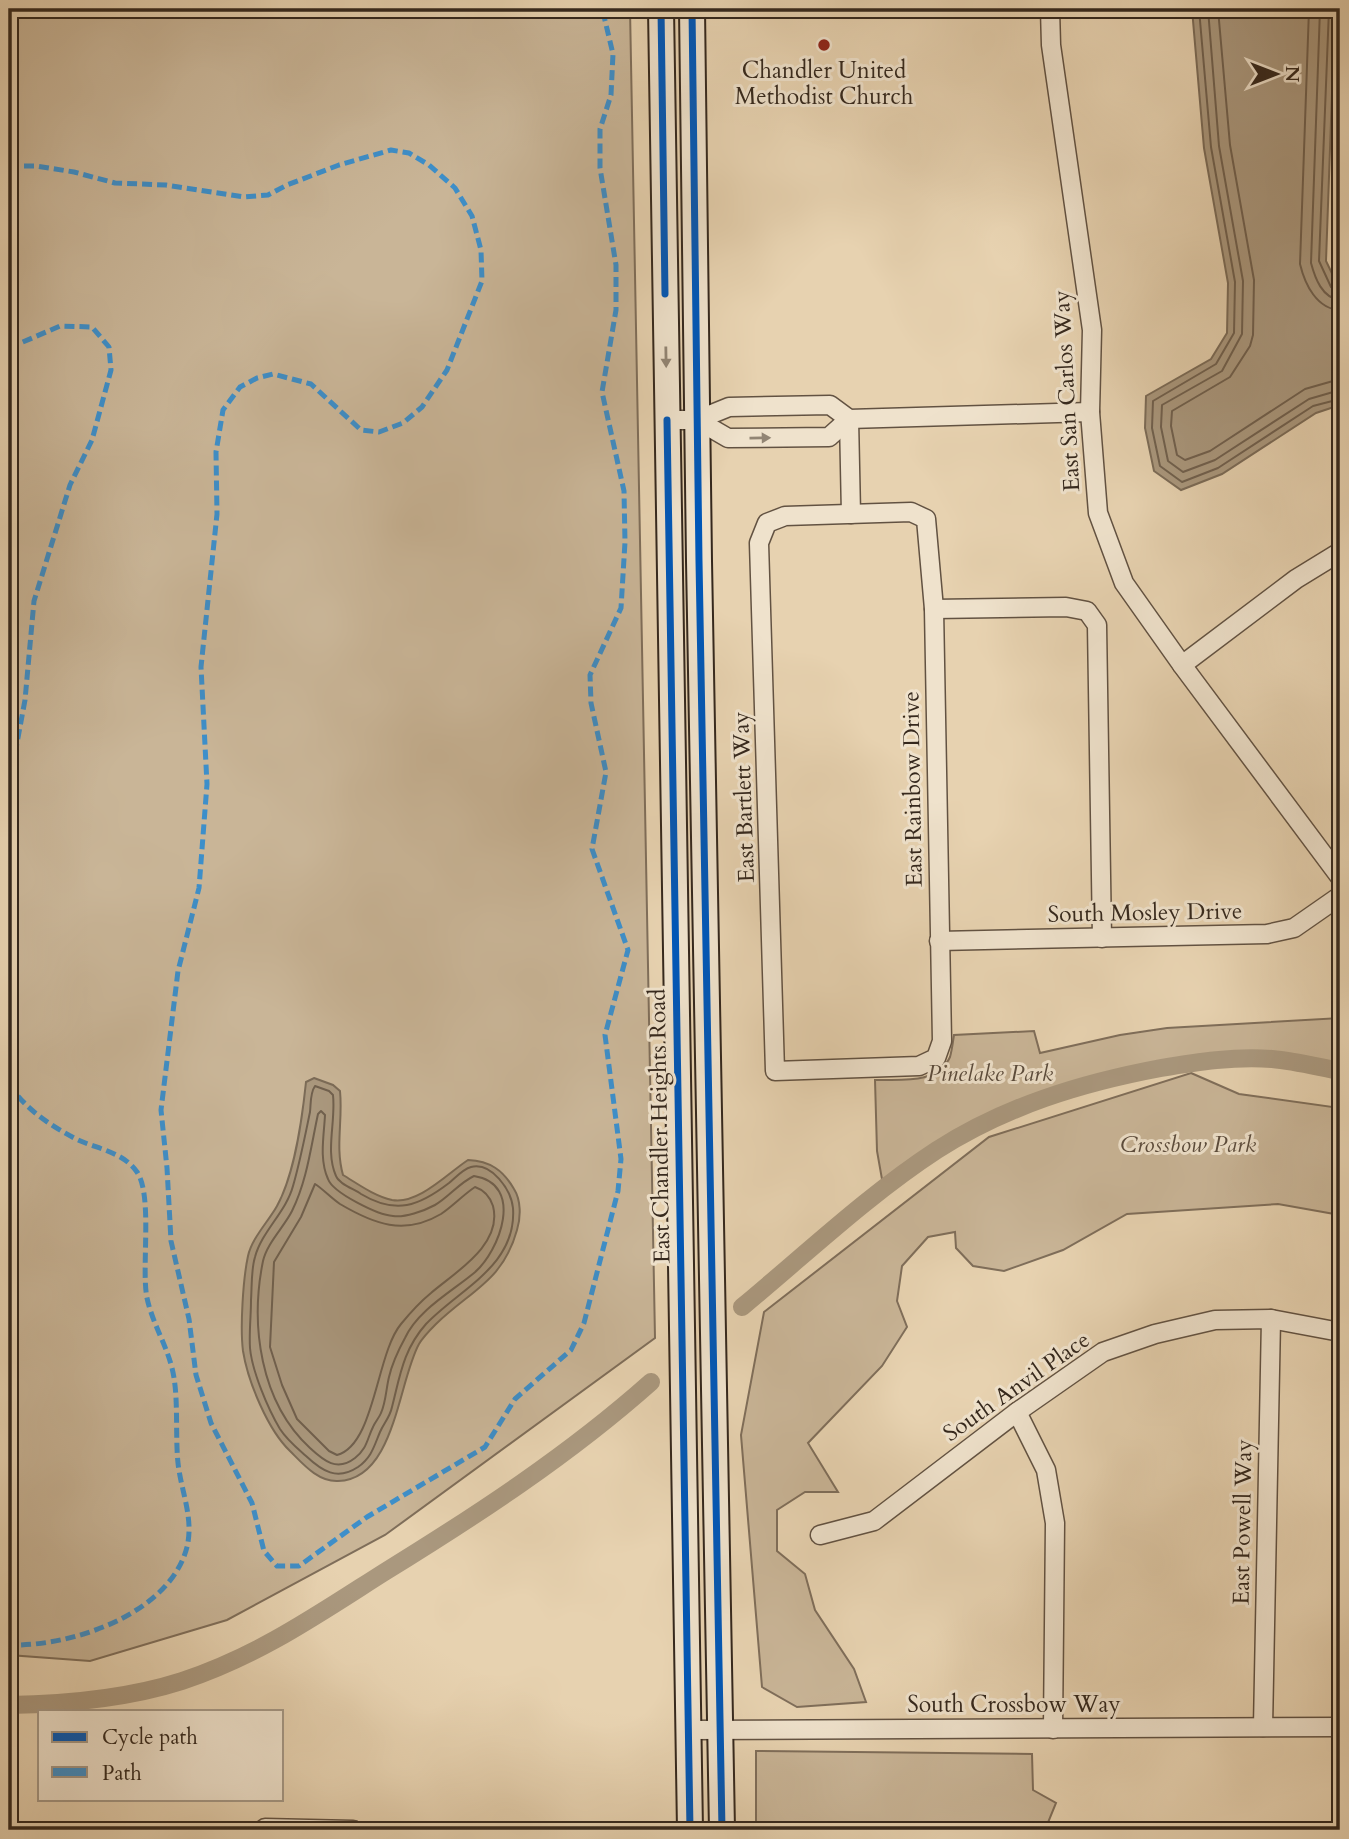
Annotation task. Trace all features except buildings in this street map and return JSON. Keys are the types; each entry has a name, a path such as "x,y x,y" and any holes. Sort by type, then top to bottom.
{"main road":[{"name":"East Chandler Heights Road","path":"661,9 690,1830"},
{"path":"692,9 722,1830"},
{"path":"682,1335 713,1309"},
{"path":"683,1383 714,1363"},
{"path":"685,1446 715,1445"}],"street":[{"name":"East San Carlos Way","path":"1049,9 1051,44 1092,330 1090,412 1098,513 1124,583 1340,877"},
{"path":"667,420 697,420 729,407 830,405 849,419 1090,412"},
{"path":"697,420 728,438 829,437 849,419"},
{"path":"849,419 851,514"},
{"name":"East Rainbow Drive","path":"851,514 911,512 926,519 929,532 934,609 942,1041 936,1058"},
{"name":"East Bartlett Way","path":"851,514 785,516 767,523 759,543 775,1071 919,1066 936,1058"},
{"path":"1182,665 1296,579 1340,552"},
{"path":"934,609 1066,607 1087,611 1097,625 1102,939"},
{"name":"South Mosley Drive","path":"939,941 1267,934 1294,928 1340,895"},
{"name":"South Anvil Place","path":"820,1535 874,1521 1017,1412 1103,1352 1155,1334 1215,1320 1271,1319 1340,1332"},
{"name":"East Powell Way","path":"1263,1727 1271,1319"},
{"path":"1017,1412 1046,1470 1055,1523 1053,1729"},
{"name":"South Crossbow Way","path":"689,1730 1340,1727"},
{"path":"265,1829 353,1830"}],"green space":[{"path":"9,9 630,9 655,1338 385,1535 227,1620 90,1661 9,1655"},
{"name":"Pinelake Park","path":"1340,1018 1340,1066 1272,1055 1181,1060 1135,1068 1045,1094 1001,1112 960,1132 917,1158 883,1185 877,1151 875,1080 917,1079 936,1072 950,1057 954,1035 1034,1031 1040,1053 1120,1035 1167,1028"},
{"name":"Crossbow Park","path":"1191,1073 1239,1094 1340,1108 1340,1215 1278,1204 1127,1214 1063,1250 1004,1271 973,1266 956,1248 955,1232 928,1237 902,1266 897,1301 907,1327 882,1366 808,1443 838,1492 805,1492 777,1510 777,1551 805,1574 815,1610 854,1669 866,1702 797,1707 762,1687 741,1435 764,1312 989,1137"},
{"path":"756,1751 1032,1754 1033,1790 1056,1803 1045,1830 756,1830"}],"water":[{"path":"1192,9 1335,9 1326,261 1340,290 1340,405 1316,413 1222,474 1181,490 1154,471 1145,428 1146,396 1211,359 1227,333 1228,283 1204,148"},
{"path":"314,1078 333,1085 340,1091 340,1154 343,1175 379,1196 402,1200 412,1198 432,1187 468,1160 476,1161 495,1168 510,1182 520,1209 517,1230 503,1261 484,1283 436,1324 419,1344 392,1426 372,1465 357,1476 338,1481 324,1479 311,1471 274,1431 254,1391 242,1341 248,1256 253,1243 277,1206 289,1178 297,1146 306,1082"}],"waterway":[{"path":"742,1307 911,1167 963,1134 1017,1109 1102,1081 1202,1062 1244,1058 1272,1059 1340,1071"},
{"path":"9,1705 74,1702 140,1692 210,1671 262,1647 487,1506 555,1459 651,1382"}],"marked path":[{"path":"9,166 36,166 74,172 115,183 166,185 244,197 268,195 339,165 391,150 409,153 429,165 455,188 472,216 481,250 482,281 447,370 422,407 403,423 379,432 361,430 311,384 273,374 257,378 240,387 223,410 216,452 217,514 201,667 207,784 199,888 178,971 161,1110 171,1241 189,1319 196,1375 211,1423 252,1503 264,1551 277,1566 299,1566 367,1517 485,1447 515,1399 571,1350 584,1323 618,1191 621,1159 605,1035 628,950 592,849 606,772 591,703 590,675 621,608 625,542 624,491 602,392 616,310 616,265 600,168 600,129 611,95 613,54 603,12 599,9"},
{"path":"9,348 60,326 92,327 109,347 111,370 92,440 70,485 34,601 25,700 9,786"},
{"path":"9,1084 23,1102 49,1123 78,1140 125,1160 137,1172 142,1183 146,1214 147,1298 174,1379 178,1463 189,1526 187,1547 177,1571 161,1591 140,1608 88,1633 61,1640 9,1645"}],"cycle path":[{"path":"661,9 665,294"},
{"path":"692,9 722,1830"},
{"path":"667,420 690,1830"}],"place":[{"name":"Chandler United Methodist Church","path":"824,45"}]}
